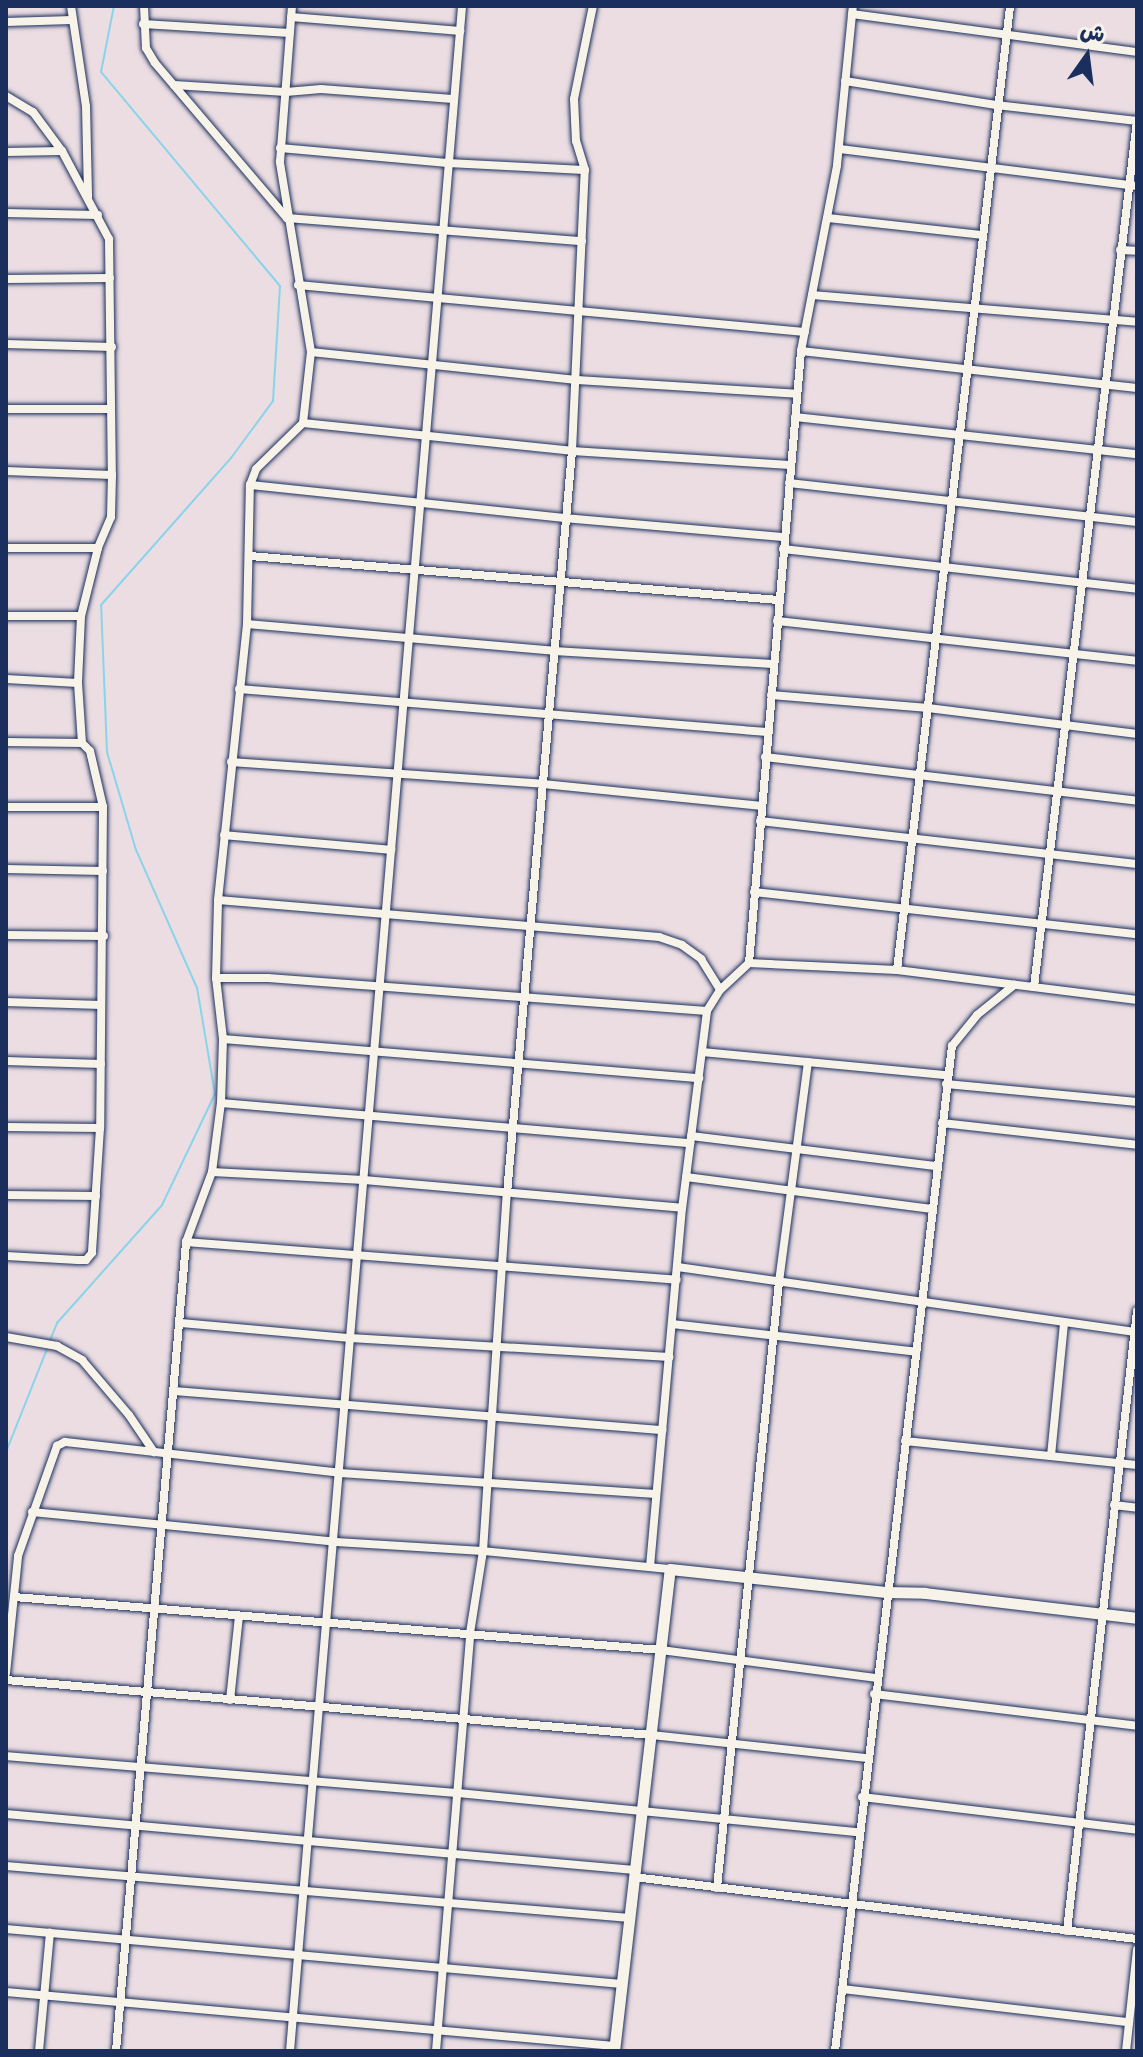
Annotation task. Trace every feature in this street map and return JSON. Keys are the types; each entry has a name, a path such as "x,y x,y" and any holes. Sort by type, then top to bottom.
{"street":[{"path":"71,6 86,106 88,197"},
{"path":"144,6 146,48 287,218 582,241"},
{"path":"116,2051 186,1242 212,1172 221,1103 223,1039 216,978 218,900 247,624 250,485 256,469 303,423 311,352 287,218 280,148 292,6"},
{"path":"290,2051 336,1542 356,1254 372,1116 412,572 433,367 462,6"},
{"path":"436,2051 470,1633 483,1551 501,1267 572,451 585,170 576,141 574,99 581,51 593,6"},
{"path":"897,970 1010,6"},
{"path":"650,1567 682,1208 707,1011 720,990 749,963 801,351 840,149 853,10 1137,52"},
{"path":"291,17 460,31"},
{"path":"6,22 72,20"},
{"path":"143,24 290,33"},
{"path":"845,81 996,105 1137,121 1132,186 1120,250 1034,987"},
{"path":"174,85 286,92 321,89 453,99"},
{"path":"6,96 33,112 62,151 109,239 112,347 111,517 98,548 81,616 78,683 82,743 90,751 103,807 100,1128 92,1253 86,1260 6,1256"},
{"path":"280,148 447,163 585,170"},
{"path":"840,149 1132,186"},
{"path":"6,152 62,151"},
{"path":"6,213 98,215"},
{"path":"828,218 981,235"},
{"path":"1120,250 1137,251"},
{"path":"6,279 110,278"},
{"path":"298,285 805,332"},
{"path":"812,295 1137,322"},
{"path":"6,344 112,347"},
{"path":"801,351 1137,388"},
{"path":"311,352 577,380 797,394"},
{"path":"6,409 111,409"},
{"path":"795,417 1137,454"},
{"path":"303,423 572,451 790,465"},
{"path":"6,471 112,475"},
{"path":"789,483 1137,522"},
{"path":"250,485 784,537"},
{"path":"6,548 98,548"},
{"path":"783,549 1137,589"},
{"path":"250,556 412,572 778,600"},
{"path":"6,616 81,616"},
{"path":"777,621 936,636 1137,661"},
{"path":"247,624 554,651 773,664"},
{"path":"6,679 78,683"},
{"path":"239,689 767,732"},
{"path":"771,695 928,708 1137,734"},
{"path":"6,742 82,743"},
{"path":"765,757 1137,801"},
{"path":"231,762 542,784 761,806"},
{"path":"6,807 103,807"},
{"path":"760,821 1137,864"},
{"path":"224,835 391,850"},
{"path":"6,869 103,871"},
{"path":"754,892 1137,934"},
{"path":"218,900 659,937 682,945 701,959 720,990"},
{"path":"6,935 104,936"},
{"path":"749,963 897,970 1137,1000"},
{"path":"216,978 380,986 707,1011"},
{"path":"835,2051 849,1905 922,1304 946,1079 952,1046 960,1034 1014,985"},
{"path":"6,1002 101,1005"},
{"path":"223,1039 699,1078"},
{"path":"702,1052 1137,1102"},
{"path":"6,1061 101,1064"},
{"path":"717,1888 779,1282 808,1062"},
{"path":"221,1103 795,1149 937,1166"},
{"path":"942,1123 1137,1145"},
{"path":"6,1127 100,1128"},
{"path":"212,1172 364,1180 682,1208"},
{"path":"686,1177 932,1209"},
{"path":"6,1195 96,1196"},
{"path":"186,1242 677,1280"},
{"path":"678,1267 1136,1332"},
{"path":"1067,1931 1088,1720 1119,1463 1133,1377 1137,1311"},
{"path":"181,1323 350,1338 669,1357"},
{"path":"1051,1456 1064,1323"},
{"path":"672,1324 916,1352"},
{"path":"6,1337 57,1346 82,1360 129,1415 154,1452"},
{"path":"175,1391 662,1430"},
{"path":"905,1441 1137,1465"},
{"path":"6,1673 18,1556 57,1446 65,1442 340,1473 655,1494"},
{"path":"1114,1505 1137,1508"},
{"path":"32,1512 336,1542 483,1551 886,1592 925,1593 1137,1618"},
{"path":"6,1992 438,2029 614,2049 670,1569"},
{"path":"14,1597 661,1650 877,1678"},
{"path":"230,1700 239,1616"},
{"path":"6,1680 651,1735 866,1758"},
{"path":"874,1694 1137,1726"},
{"path":"6,1756 642,1809 858,1832"},
{"path":"862,1797 1137,1830"},
{"path":"6,1814 453,1853 635,1873 717,1888 1137,1939"},
{"path":"6,1866 630,1918"},
{"path":"6,1929 622,1984"},
{"path":"39,2051 50,1933"},
{"path":"1126,2051 1137,1950"},
{"path":"842,1989 1129,2022"}],"waterway":[{"path":"49,1343 57,1323 162,1205 215,1094 197,988 136,850 107,752 101,605 231,458 273,401 280,286 101,72 114,6"},
{"path":"6,1452 47,1349"}]}
